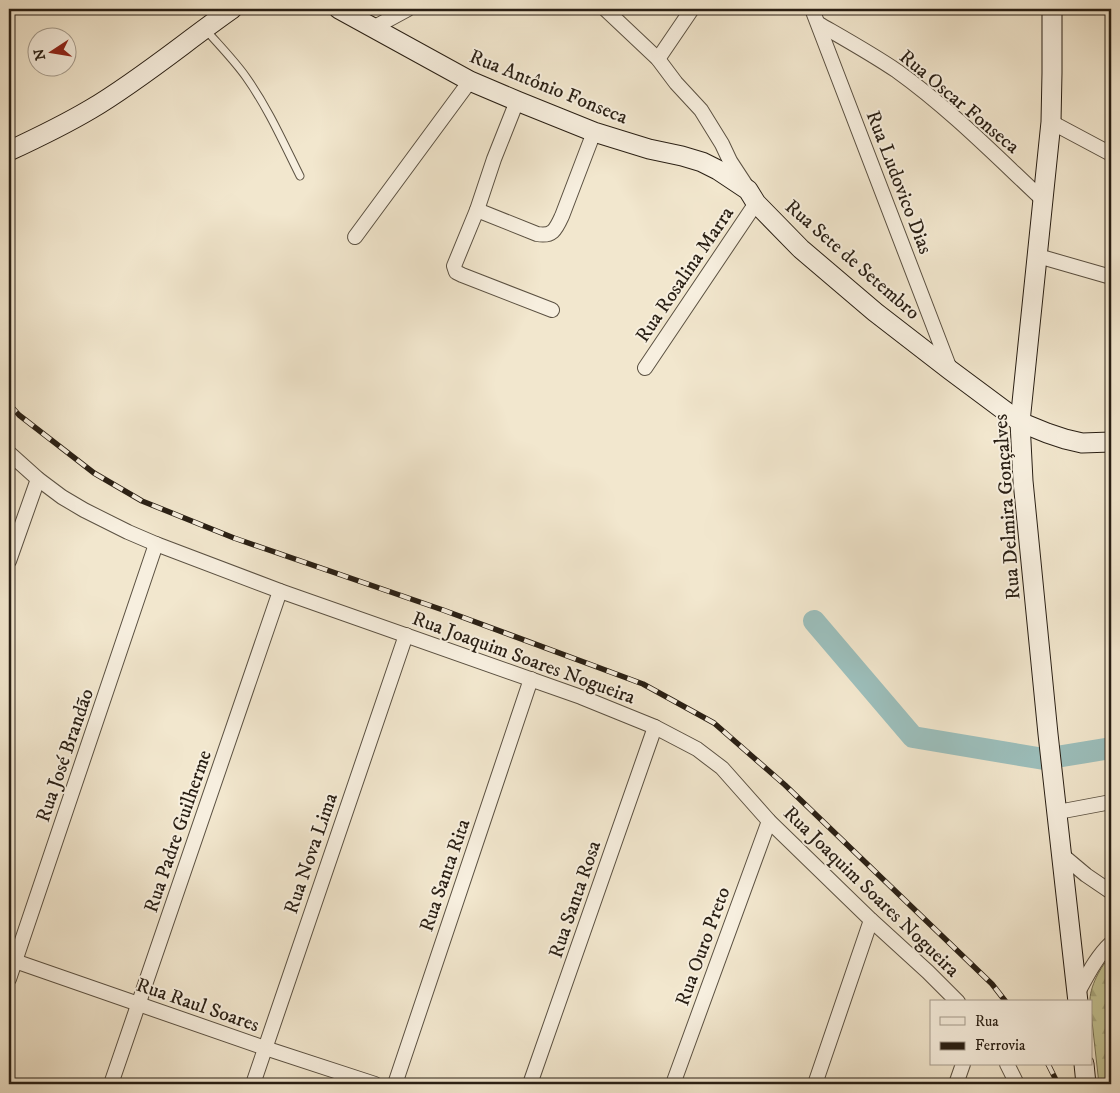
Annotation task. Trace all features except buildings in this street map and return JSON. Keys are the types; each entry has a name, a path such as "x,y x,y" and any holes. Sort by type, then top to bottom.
{"street":[{"path":"9,151 92,109 232,9"},
{"name":"Rua Antônio Fonseca","path":"339,9 470,80 594,132 649,149 702,162 718,170 752,196"},
{"path":"374,28 408,9"},
{"name":"Rua Sete de Setembro","path":"605,9 658,59 676,83 701,110 752,196 802,249 875,312 1020,422 1047,433 1082,443 1111,442"},
{"path":"658,59 692,9"},
{"name":"Rua Ludovico Dias","path":"812,9 950,370"},
{"name":"Rua Delmira Gonçalves","path":"1052,9 1051,122 1020,422 1025,501 1061,854 1078,998"},
{"name":"Rua Oscar Fonseca","path":"819,24 897,71 923,91 1043,200"},
{"path":"355,237 470,80"},
{"path":"517,101 494,159 477,210 454,266 456,272 552,310"},
{"path":"1051,122 1110,151"},
{"path":"477,210 537,234 547,235 552,233 562,216 594,132"},
{"name":"Rua Rosalina Marra","path":"645,368 752,196"},
{"path":"1038,256 1111,277"},
{"name":"Rua Joaquim Soares Nogueira","path":"9,453 38,479 84,510 156,544 280,591 618,711 683,741 709,757 722,768 769,820 956,1000"},
{"path":"9,561 38,479"},
{"name":"Rua José Brandão","path":"9,978 12,960 156,544"},
{"name":"Rua Padre Guilherme","path":"111,1084 280,591"},
{"name":"Rua Nova Lima","path":"253,1084 406,636"},
{"name":"Rua Santa Rita","path":"395,1084 532,679"},
{"name":"Rua Santa Rosa","path":"530,1084 655,727"},
{"path":"1058,812 1111,802"},
{"name":"Rua Ouro Preto","path":"673,1084 769,820"},
{"path":"1061,854 1086,875 1111,892"},
{"path":"815,1084 871,920"},
{"path":"1078,998 1094,963 1111,943"},
{"name":"Rua Raul Soares","path":"12,960 375,1084"},
{"path":"956,1084 962,1066"},
{"path":"1008,1066 1017,1084"},
{"path":"1084,1066 1086,1084"}],"lane":[{"path":"204,29 245,76 275,126 300,176"}],"green space":[{"path":"1111,956 1111,1084 1099,1084 1092,1021 1092,1000 1090,1000 1091,990 1103,965"}],"waterway":[{"path":"814,621 913,737 1044,759 1111,748"}],"railway":[{"path":"9,404 19,415 94,473 142,501 234,538 443,610 643,684 714,723 785,785 992,984 1004,1000"},
{"path":"1049,1066 1058,1084"}]}
